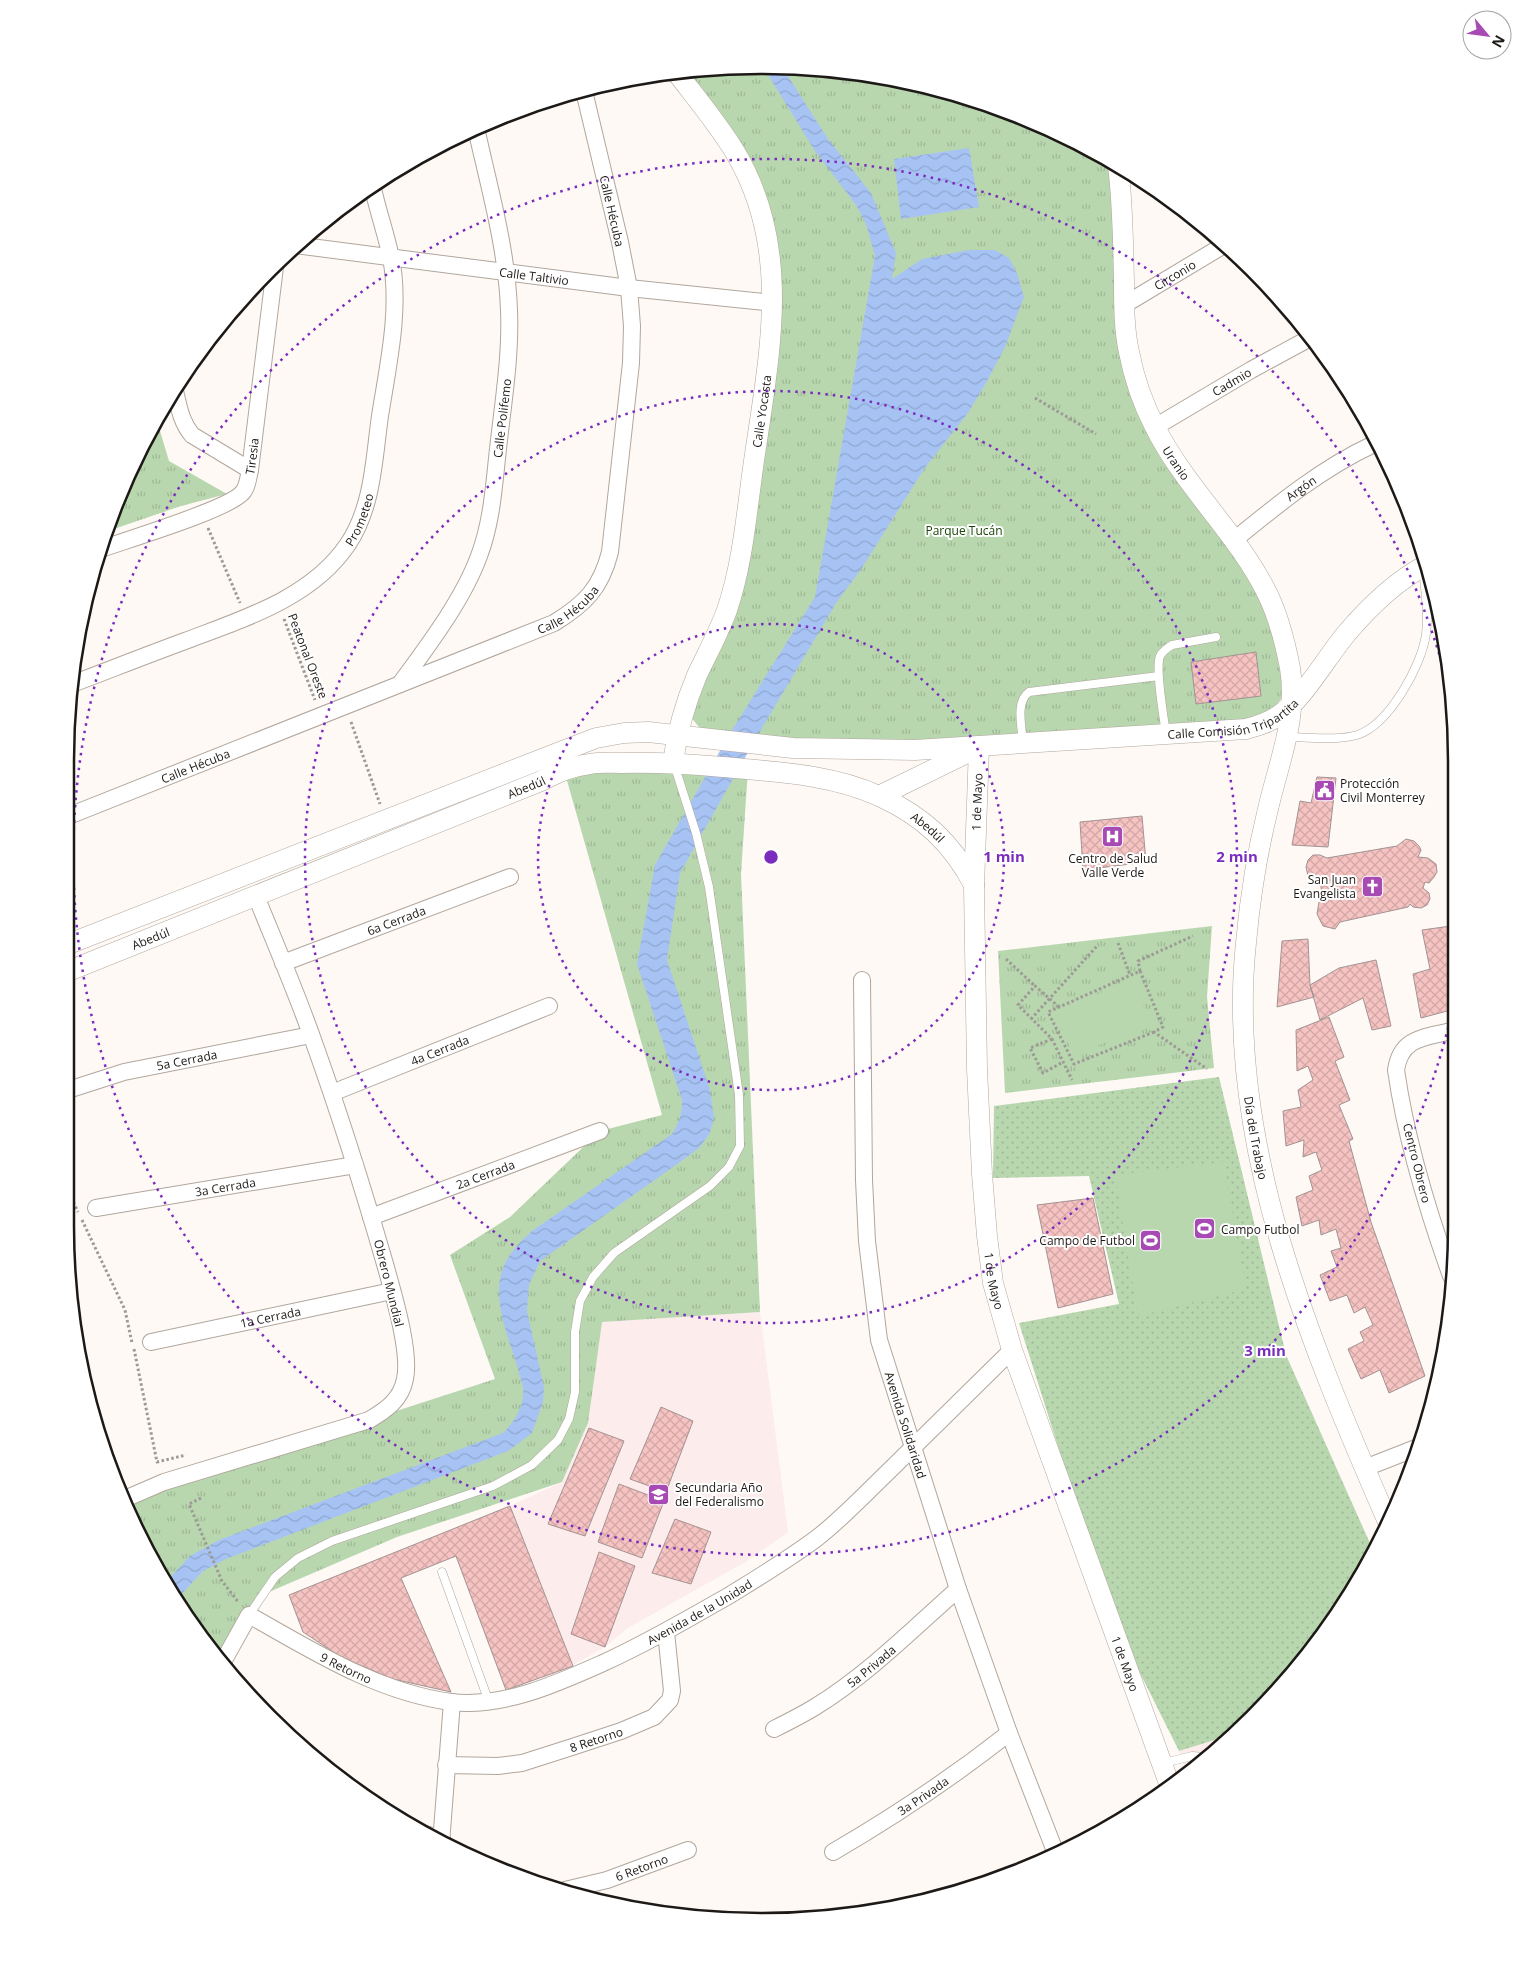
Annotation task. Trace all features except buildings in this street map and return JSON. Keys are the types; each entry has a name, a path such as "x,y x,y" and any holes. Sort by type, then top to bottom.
{"street":[{"name":"Calle Yocasta","path":"673,762 677,734 684,709 696,676 726,610 737,572 766,379 773,303 770,256 764,219 752,185 736,154 711,116 682,79"},
{"name":"Calle Hécuba","path":"74,814 554,623 574,610 592,592 605,572 610,552 631,363 632,326 629,288 585,96"},
{"name":"Calle Polifemo","path":"399,685 454,605 479,558 487,532 492,502 509,344 509,310 506,272 478,135"},
{"name":"Uranio","path":"1119,175 1122,195 1124,305 1128,350 1140,391 1155,427 1200,498 1255,572 1279,620 1291,673 1293,703 1288,737"},
{"name":"Prometeo","path":"79,681 246,618 278,602 308,584 333,563 349,542 369,494 392,335 394,291 391,258 374,193"},
{"name":"Calle Taltivio","path":"305,246 629,288 773,303"},
{"name":"Circonio","path":"1124,305 1219,248"},
{"name":"Tiresia","path":"108,546 202,513 236,498 243,492 250,470 274,276"},
{"name":"Cadmio","path":"1155,427 1251,370 1304,341"},
{"path":"177,400 181,416 192,435 250,470"},
{"name":"Argón","path":"1233,541 1295,492 1358,451 1371,445"},
{"name":"Calle Comisión Tripartita","path":"979,747 1246,729 1263,724 1279,716 1293,703 1327,657 1363,614 1421,569"},
{"name":"Abedúl","path":"74,942 596,738 624,733 648,732 793,748 915,750 979,747"},
{"name":"Día del Trabajo","path":"1288,737 1268,809 1254,878 1245,946 1242,1015 1247,1079 1258,1151 1275,1221 1322,1363 1385,1514"},
{"path":"879,796 979,747"},
{"name":"1 de Mayo","path":"979,747 974,887 977,1069 982,1183 994,1283 1012,1350 1168,1779"},
{"name":"Abedúl","path":"74,969 532,785 564,770 591,764 673,762 794,773 854,786 903,808 936,833 959,859 974,887"},
{"name":"6a Cerrada","path":"283,963 510,877"},
{"name":"Obrero Mundial","path":"130,1497 164,1482 369,1420 388,1409 399,1396 405,1380 407,1358 392,1291 356,1165 311,1035 256,896"},
{"name":"Avenida Solidaridad","path":"862,980 864,1180 867,1241 880,1340 912,1448 958,1589 1009,1733 1054,1847"},
{"name":"4a Cerrada","path":"332,1094 549,1006"},
{"name":"Centro Obrero","path":"1447,1265 1416,1164 1396,1070 1398,1059 1409,1044 1448,1032"},
{"name":"5a Cerrada","path":"74,1088 124,1072 311,1035"},
{"name":"2a Cerrada","path":"371,1217 600,1131"},
{"name":"3a Cerrada","path":"96,1208 356,1165"},
{"name":"1a Cerrada","path":"151,1342 392,1291"},
{"name":"Avenida de la Unidad","path":"452,1702 489,1702 536,1690 577,1675 666,1632 768,1572 817,1537 912,1448 1012,1350"},
{"path":"1365,1468 1411,1450"},
{"name":"5a Privada","path":"774,1729 815,1707 844,1687 958,1589"},
{"path":"226,1656 249,1615"},
{"name":"9 Retorno","path":"249,1615 332,1662 363,1676 401,1690 452,1702"},
{"name":"8 Retorno","path":"446,1765 475,1767 522,1762 621,1731 654,1717 670,1700 672,1691 666,1632"},
{"path":"441,1834 452,1702"},
{"name":"3a Privada","path":"833,1852 913,1804 962,1770 1009,1733"},
{"name":"6 Retorno","path":"575,1888 607,1880 688,1850"}],"lane":[{"path":"1288,737 1335,738 1359,734 1377,724 1388,713 1404,688 1424,647 1427,621 1425,583"},
{"path":"1166,734 1159,676 1160,656 1172,645 1216,637"},
{"path":"1023,744 1021,702 1029,692 1159,676"},
{"path":"249,1615 275,1577 298,1558 332,1541 493,1486 532,1465 558,1440 569,1419 575,1392 575,1332 580,1302 593,1276 614,1252 710,1186 729,1167 740,1146 739,1096 709,887 696,833 673,762"},
{"path":"442,1572 489,1702"},
{"path":"1162,1763 1197,1756"}],"path":[{"path":"1034,398 1096,434"},
{"path":"202,513 246,618"},
{"name":"Peatonal Oreste","path":"278,602 322,716"},
{"name":"Peatonal Oreste","path":"346,706 379,800"},
{"path":"1140,971 1048,1012 1074,1064 1163,1027 1140,971 1138,961 1193,936"},
{"path":"1118,943 1130,975"},
{"path":"1031,1019 1097,946"},
{"path":"1006,959 1059,1007"},
{"path":"1034,986 1018,1005 1052,1039 1072,1080"},
{"path":"1154,1032 1207,1069"},
{"path":"1052,1039 1030,1048 1042,1073 1063,1062"},
{"path":"74,1203 125,1310 157,1462 189,1454"},
{"path":"201,1498 188,1504 222,1581 249,1615"}],"shaded area":[{"name":"Secundaria Año del Federalismo","path":"760,1312 788,1532 747,1561 626,1629 605,1647 573,1665 510,1506 562,1482 588,1423 601,1322"},
{"path":"1218,1739 1185,1766 1179,1751"}],"green space":[{"name":"Parque Tucán","path":"716,75 806,75 895,87 939,97 982,110 1024,126 1065,145 1119,175 1140,391 1267,592 1292,686 1271,711 1246,729 979,747 730,742 699,727 684,709 726,610 766,379 764,219 681,79"},
{"path":"160,429 169,461 227,494 181,506 114,529 126,498"},
{"path":"748,769 741,874 760,1312 602,1322 588,1423 562,1482 397,1537 262,1595 226,1657 190,1608 166,1570 130,1497 495,1379 450,1255 510,1217 600,1131 662,1115 564,770"},
{"path":"1212,926 1207,997 1214,1068 1005,1093 998,951"},
{"path":"1132,978 1150,1022 1075,1056 1054,1015"},
{"path":"1219,1077 1286,1355 1370,1543 1332,1608 1306,1644 1278,1679 1218,1739 1179,1751 1112,1617 1019,1323 1119,1304 1089,1176 993,1178 994,1106"},
{"path":"1224,1162 1246,1289 1138,1316 1115,1175"}],"water":[{"path":"768,74 787,75 828,139 871,193 896,253 892,279 922,259 969,250 995,250 1009,258 1017,273 1024,297 1005,347 986,383 968,413 924,469 860,571 838,600 756,738 680,873 667,960 710,1090 714,1118 710,1133 699,1148 540,1261 529,1285 527,1311 544,1387 543,1402 532,1433 508,1451 226,1559 203,1571 181,1594 170,1577 190,1556 219,1540 503,1433 521,1407 523,1394 522,1383 500,1306 500,1280 508,1257 532,1231 672,1134 678,1122 682,1100 637,964 655,865 729,735 815,597 875,256 866,224 856,205 815,151"},
{"path":"969,148 979,207 901,219 894,159"}],"place":[{"name":"Protección Civil Monterrey","path":"1324,790"},
{"name":"Centro de Salud Valle Verde","path":"1113,837"},
{"name":"San Juan Evangelista","path":"1372,886"},
{"name":"Campo Futbol","path":"1205,1229"},
{"name":"Campo de Futbol","path":"1151,1240"},
{"name":"Secundaria Año del Federalismo","path":"659,1494"}]}
